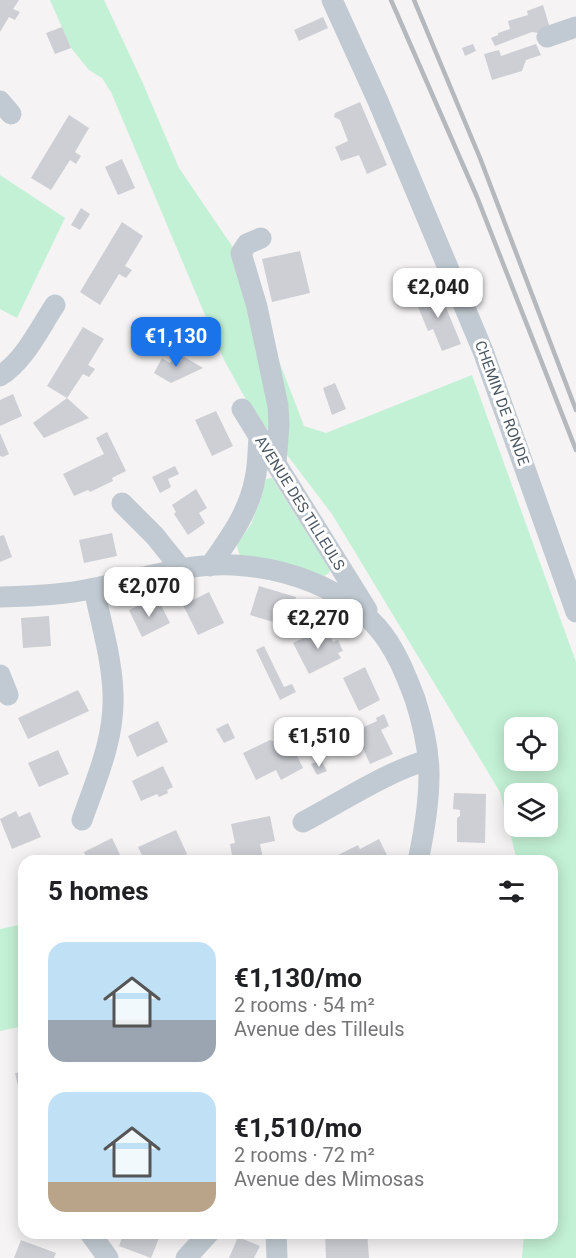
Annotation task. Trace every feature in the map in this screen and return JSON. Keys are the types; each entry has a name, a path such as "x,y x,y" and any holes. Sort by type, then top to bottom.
{"street":[{"name":"CHEMIN DE RONDE","path":"332,0 378,101 483,351 576,612"},
{"path":"547,37 576,27"},
{"path":"261,238 247,244 241,253 257,307 278,406 279,444 276,463"},
{"path":"0,376 10,370 22,356 55,305"},
{"name":"AVENUE DES TILLEULS","path":"242,409 377,627"},
{"path":"210,566 234,532 247,507 255,479 259,437"},
{"path":"122,503 155,537 182,570"},
{"path":"0,597 48,596 94,589 182,570 234,565 273,571 315,583 348,601 377,627 394,652 411,690 426,738 428,760 425,826 419,855"},
{"path":"82,820 107,746 113,704 111,666 94,589"},
{"path":"303,822 396,772 428,760"},
{"path":"94,1239 108,1258"},
{"path":"186,1258 203,1239"},
{"path":"276,1239 277,1258"}],"green space":[{"path":"50,0 104,0 179,168 232,246 257,345 271,340 304,426 326,433 472,375 576,662 576,1258 522,1258 524,1239 558,1239 558,855 516,855 511,837 558,837 558,783 504,783 504,808 500,792 332,514 249,405 224,360 111,92 102,78 89,70 71,48"},
{"path":"0,175 65,218 17,318 0,309"},
{"path":"272,478 330,570 324,576 243,558 239,554 237,545 251,524 266,479"},
{"path":"18,925 18,1027 0,1031 0,929"}],"building":[{"path":"0,0 19,0 13,9 20,12 15,20 9,17 0,32"},
{"path":"543,5 550,28 495,46 491,38 510,29 508,21 528,15 527,11"},
{"path":"323,17 328,28 299,41 294,30"},
{"path":"62,27 71,48 55,54 46,33"},
{"path":"473,44 476,51 465,56 462,48"},
{"path":"536,44 541,55 526,60 522,71 492,80 484,54 499,50 501,56"},
{"path":"360,102 387,165 367,174 359,155 341,161 335,147 348,141 340,120 334,117 335,113"},
{"path":"69,115 89,128 75,152 81,156 76,164 70,160 51,190 31,178"},
{"path":"122,159 135,188 118,195 105,167"},
{"path":"81,208 90,214 80,230 71,225"},
{"path":"122,222 143,236 125,266 132,270 126,278 119,274 100,305 80,292"},
{"path":"300,251 310,293 272,302 262,259"},
{"path":"438,288 461,344 442,351 433,329 428,331 414,297"},
{"path":"83,327 104,339 88,365 95,369 89,377 83,374 67,398 47,386"},
{"path":"176,352 203,368 171,383 154,373 162,358 170,363"},
{"path":"335,383 346,409 332,415 323,388"},
{"path":"13,394 22,416 0,426 0,400"},
{"path":"67,398 89,418 44,438 33,423"},
{"path":"216,411 233,446 212,456 195,420"},
{"path":"107,432 126,471 112,478 113,481 90,492 88,490 74,496 63,474 104,454 96,438"},
{"path":"0,433 9,454 3,457 0,456"},
{"path":"175,466 179,474 168,479 171,487 160,493 152,477"},
{"path":"196,489 207,508 199,513 205,523 188,535 174,514 176,512 172,505"},
{"path":"112,533 117,556 84,563 79,540"},
{"path":"4,535 12,557 0,562 0,536"},
{"path":"259,586 296,597 287,626 250,615"},
{"path":"209,592 224,623 198,635 183,605"},
{"path":"158,599 170,623 142,637 129,610 142,604 144,607"},
{"path":"49,616 51,646 23,648 21,618"},
{"path":"326,627 333,642 338,640 343,651 338,653 341,658 309,674 293,643"},
{"path":"264,646 284,687 292,684 296,692 280,700 256,650"},
{"path":"365,667 380,700 359,711 343,678"},
{"path":"78,690 89,711 28,739 18,718"},
{"path":"384,714 389,726 381,730 393,754 370,764 355,731 377,721 376,718"},
{"path":"158,721 168,742 137,757 128,736"},
{"path":"228,723 235,738 224,743 216,729"},
{"path":"288,738 303,768 281,780 276,770 256,780 243,753 270,740 278,743"},
{"path":"58,750 69,774 39,787 28,763"},
{"path":"321,760 327,771 317,775 311,764"},
{"path":"163,766 173,787 167,790 168,793 159,797 157,794 141,801 132,781"},
{"path":"454,793 486,794 485,843 457,842 457,818 460,816 460,810 453,809"},
{"path":"16,811 19,817 30,812 41,837 12,849 0,819"},
{"path":"270,816 275,841 260,844 262,855 232,855 230,844 235,843 231,824"},
{"path":"176,830 187,854 142,855 138,847"},
{"path":"112,838 120,855 85,855 84,852"},
{"path":"379,839 387,855 338,855 358,845 360,849"},
{"path":"122,1239 159,1239 151,1258 119,1246"},
{"path":"237,1239 260,1246 254,1258 229,1258"},
{"path":"325,1239 367,1239 369,1258 326,1258"},
{"path":"21,1240 56,1253 54,1258 14,1258"}],"railway":[{"path":"391,0 477,197 576,450"},
{"path":"414,0 480,158 576,410"}]}
